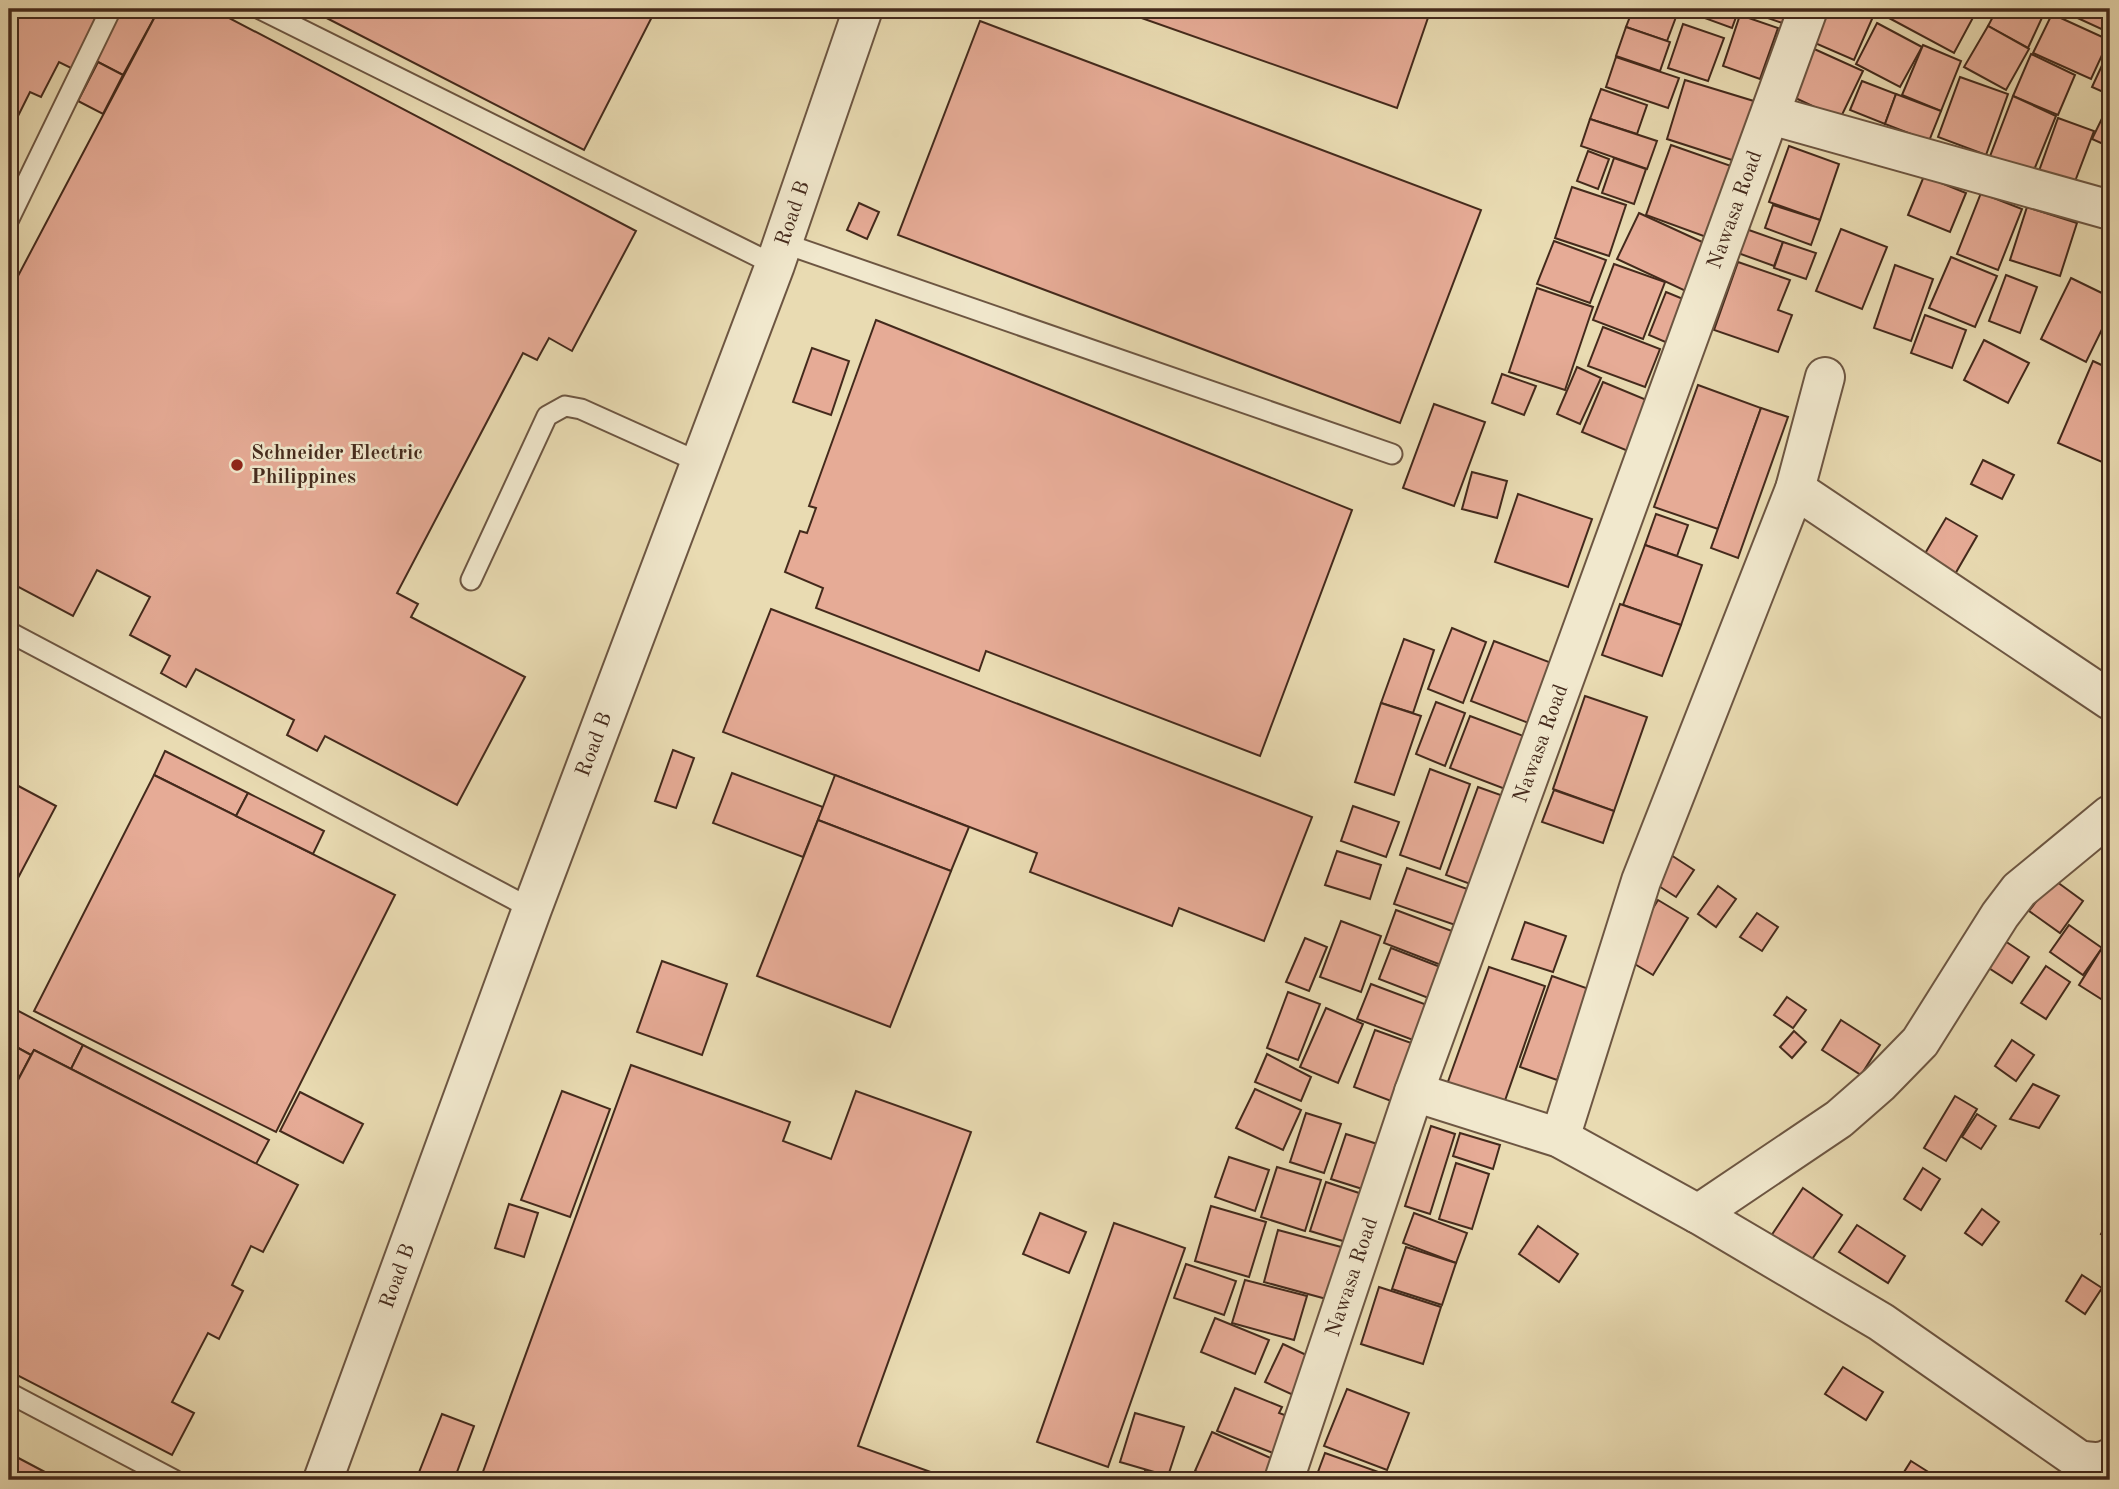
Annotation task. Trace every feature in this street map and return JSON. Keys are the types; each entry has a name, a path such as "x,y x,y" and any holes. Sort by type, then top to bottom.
{"street":[{"name":"Road B","path":"323,1480 532,909 779,254 863,9"},
{"name":"Nawasa Road","path":"1284,1480 1414,1091 1808,9"},
{"path":"1771,116 2110,210"},
{"path":"1560,1138 1641,881 1795,489 1825,377"},
{"path":"1795,489 2110,700"},
{"path":"1698,1214 1839,1119 1879,1084 1920,1042 2000,915 2019,890 2110,815"},
{"path":"1414,1091 1560,1138 1698,1214 1881,1322 2079,1460 2092,1462 2110,1458"}],"lane":[{"path":"9,219 111,9"},
{"path":"260,9 779,254 1392,454"},
{"path":"471,580 547,416 565,406 581,409 701,463"},
{"path":"9,632 532,909"},
{"path":"9,1393 174,1480"}],"building":[{"path":"9,9 105,9 75,70 59,62 41,97 30,92 9,134"},
{"path":"116,9 159,9 123,75 90,58"},
{"name":"Schneider Electric Philippines","path":"159,9 212,9 636,231 572,351 549,338 537,360 523,353 397,593 418,604 411,617 525,677 457,805 325,736 317,751 287,735 294,720 196,669 186,687 161,673 170,656 130,635 150,597 97,570 73,616 9,582 9,293"},
{"path":"309,9 656,9 584,150"},
{"path":"1116,9 1431,9 1397,108"},
{"path":"1633,9 1679,9 1667,41 1626,27"},
{"path":"1701,9 1739,9 1732,28 1699,16"},
{"path":"1742,9 1790,9 1785,24"},
{"path":"1822,9 1876,10 1854,60 1808,40"},
{"path":"1894,9 1970,9 1976,12 1954,53 1889,18"},
{"path":"1997,9 2046,9 2028,48 1988,26"},
{"path":"2058,9 2110,9 2110,33"},
{"path":"2052,14 2109,40 2091,79 2033,53"},
{"path":"1740,15 1778,28 1760,79 1723,66"},
{"path":"980,21 1481,210 1400,423 898,235"},
{"path":"1877,23 1922,47 1900,87 1856,64"},
{"path":"1683,24 1724,38 1708,81 1668,68"},
{"path":"1988,26 2029,49 2006,90 1964,67"},
{"path":"1626,27 1670,42 1660,71 1616,56"},
{"path":"1923,45 1961,61 1941,111 1902,95"},
{"path":"1812,48 1863,71 1840,119 1789,95"},
{"path":"2110,48 2110,95 2092,87"},
{"path":"2031,54 2075,75 2058,115 2013,96"},
{"path":"1616,57 1679,78 1668,108 1606,87"},
{"path":"98,62 123,75 103,114 78,101"},
{"path":"1960,77 2008,94 1986,155 1938,137"},
{"path":"1685,80 1757,102 1738,162 1667,139"},
{"path":"1862,81 1896,94 1885,124 1850,110"},
{"path":"1601,89 1647,105 1637,134 1590,119"},
{"path":"1896,94 1941,111 1929,141 1885,124"},
{"path":"2013,96 2056,116 2032,175 1989,159"},
{"path":"2108,106 2110,107 2110,147 2092,139"},
{"path":"2058,118 2094,131 2074,184 2039,171"},
{"path":"1590,119 1657,141 1647,169 1581,146"},
{"path":"1671,145 1734,167 1709,238 1646,215"},
{"path":"1789,146 1839,164 1820,220 1769,202"},
{"path":"1588,151 1609,159 1598,189 1577,181"},
{"path":"1614,158 1646,169 1634,204 1602,193"},
{"path":"1924,176 1966,193 1950,232 1908,215"},
{"path":"1572,187 1626,205 1609,256 1555,238"},
{"path":"1981,193 2022,209 1998,270 1957,254"},
{"path":"859,203 879,212 867,239 847,230"},
{"path":"1773,205 1820,220 1811,245 1765,228"},
{"path":"2027,207 2077,223 2060,276 2010,260"},
{"path":"1639,213 1711,246 1690,293 1617,259"},
{"path":"1746,229 1783,242 1774,266 1738,253"},
{"path":"1841,229 1887,247 1862,309 1816,291"},
{"path":"1554,241 1606,260 1590,303 1537,284"},
{"path":"1783,242 1816,253 1806,279 1774,268"},
{"path":"1951,257 1997,276 1975,327 1929,308"},
{"path":"1738,262 1790,280 1778,310 1792,315 1778,352 1714,330"},
{"path":"1614,264 1665,282 1643,339 1593,320"},
{"path":"1895,265 1933,279 1911,341 1874,328"},
{"path":"2006,275 2037,287 2020,333 1989,321"},
{"path":"2071,278 2110,297 2110,313 2086,362 2041,339"},
{"path":"1537,288 1593,307 1565,390 1509,372"},
{"path":"1666,292 1688,301 1670,344 1649,335"},
{"path":"1925,315 1966,330 1952,368 1911,353"},
{"path":"876,320 1352,510 1260,756 986,651 979,671 816,608 823,588 785,572 800,531 807,533 816,508 809,506"},
{"path":"1603,327 1660,349 1645,387 1588,366"},
{"path":"1984,340 2029,363 2008,403 1964,380"},
{"path":"812,348 849,361 831,415 793,402"},
{"path":"2093,361 2110,369 2110,443 2102,462 2058,443"},
{"path":"1577,367 1601,378 1580,424 1557,414"},
{"path":"1502,374 1536,386 1524,415 1492,403"},
{"path":"1603,382 1649,401 1628,451 1582,432"},
{"path":"1698,385 1761,408 1718,529 1654,507"},
{"path":"1434,404 1485,422 1454,506 1403,488"},
{"path":"1761,408 1788,417 1738,558 1711,548"},
{"path":"1983,460 2014,475 2002,499 1971,484"},
{"path":"1472,472 1507,481 1497,518 1462,509"},
{"path":"1518,494 1592,519 1568,587 1495,562"},
{"path":"1656,514 1688,525 1677,556 1645,545"},
{"path":"1946,518 1977,536 1951,581 1920,562"},
{"path":"1645,545 1702,565 1681,625 1623,605"},
{"path":"1620,604 1681,625 1662,676 1602,655"},
{"path":"771,609 1312,817 1264,941 1179,908 1172,926 1030,872 1037,853 723,732"},
{"path":"1452,628 1486,642 1463,703 1428,689"},
{"path":"1404,639 1434,650 1413,713 1381,703"},
{"path":"1494,641 1562,667 1539,727 1471,701"},
{"path":"1585,696 1647,717 1614,811 1553,789"},
{"path":"1436,702 1465,713 1445,766 1416,754"},
{"path":"1381,703 1421,716 1394,795 1355,782"},
{"path":"1470,716 1534,740 1513,792 1450,768"},
{"path":"673,750 694,758 676,808 655,801"},
{"path":"165,751 248,793 236,816 154,775"},
{"path":"1430,769 1470,784 1440,869 1400,855"},
{"path":"732,773 823,807 803,857 713,823"},
{"path":"154,775 395,895 276,1132 34,1011"},
{"path":"835,775 969,827 951,871 818,820"},
{"path":"9,781 56,806 9,895"},
{"path":"1478,787 1512,799 1481,888 1446,875"},
{"path":"1554,790 1614,811 1603,843 1542,822"},
{"path":"248,793 324,831 313,854 236,816"},
{"path":"1353,806 1399,822 1386,857 1341,841"},
{"path":"818,820 951,871 890,1027 757,976"},
{"path":"1337,851 1381,865 1370,899 1325,885"},
{"path":"1671,855 1694,870 1676,897 1654,883"},
{"path":"1407,868 1479,893 1467,929 1394,904"},
{"path":"2053,879 2083,901 2060,933 2029,911"},
{"path":"1718,886 1736,899 1716,927 1698,914"},
{"path":"1658,900 1688,918 1653,975 1623,957"},
{"path":"1396,910 1468,937 1454,970 1384,943"},
{"path":"1757,913 1778,927 1762,951 1740,937"},
{"path":"1341,921 1381,936 1361,992 1320,977"},
{"path":"1525,922 1566,936 1553,972 1512,959"},
{"path":"2069,925 2102,948 2083,975 2050,952"},
{"path":"1999,937 2029,957 2012,983 1981,963"},
{"path":"1305,938 1327,947 1309,991 1286,982"},
{"path":"1391,948 1456,973 1444,1004 1379,979"},
{"path":"2102,948 2110,953 2109,1004 2079,985"},
{"path":"662,961 727,984 702,1055 637,1032"},
{"path":"2046,966 2070,982 2046,1019 2021,1003"},
{"path":"1489,967 1545,986 1502,1109 1445,1090"},
{"path":"1552,976 1589,989 1557,1080 1520,1067"},
{"path":"1371,984 1443,1011 1429,1046 1357,1019"},
{"path":"1288,992 1320,1004 1298,1060 1267,1048"},
{"path":"1787,997 1806,1010 1793,1028 1774,1015"},
{"path":"9,1006 83,1045 71,1069 34,1050 31,1055 9,1043"},
{"path":"1326,1008 1363,1024 1338,1083 1300,1067"},
{"path":"1841,1020 1880,1045 1861,1075 1822,1050"},
{"path":"1375,1030 1428,1049 1407,1107 1354,1087"},
{"path":"1794,1031 1806,1042 1792,1058 1780,1047"},
{"path":"2012,1040 2034,1055 2016,1081 1995,1066"},
{"path":"9,1043 31,1055 9,1097"},
{"path":"83,1045 269,1140 256,1164 71,1069"},
{"path":"34,1050 298,1185 263,1252 251,1246 232,1285 243,1291 219,1339 208,1333 172,1402 194,1413 172,1455 9,1371 9,1097"},
{"path":"1267,1054 1311,1077 1301,1101 1255,1082"},
{"path":"631,1065 790,1122 783,1141 831,1159 856,1091 971,1132 858,1446 953,1480 480,1480"},
{"path":"2033,1084 2059,1096 2039,1128 2010,1119"},
{"path":"1255,1089 1301,1110 1283,1150 1236,1128"},
{"path":"562,1091 610,1109 570,1217 521,1200"},
{"path":"300,1092 363,1124 343,1163 280,1131"},
{"path":"1955,1096 1977,1109 1946,1161 1924,1148"},
{"path":"1306,1113 1341,1124 1324,1173 1290,1162"},
{"path":"1977,1114 1996,1126 1981,1149 1962,1137"},
{"path":"1431,1126 1455,1134 1430,1214 1405,1206"},
{"path":"1460,1133 1500,1145 1493,1169 1453,1156"},
{"path":"1346,1134 1393,1149 1378,1194 1331,1179"},
{"path":"1229,1157 1269,1170 1255,1211 1215,1197"},
{"path":"1456,1163 1489,1174 1472,1229 1439,1219"},
{"path":"1277,1167 1321,1180 1305,1231 1261,1217"},
{"path":"1923,1168 1940,1179 1921,1210 1904,1199"},
{"path":"1326,1182 1371,1197 1356,1245 1310,1231"},
{"path":"1803,1188 1842,1215 1806,1268 1767,1242"},
{"path":"509,1204 538,1213 524,1257 495,1248"},
{"path":"1211,1206 1266,1222 1249,1277 1195,1261"},
{"path":"1982,1209 1999,1222 1982,1245 1965,1233"},
{"path":"1040,1213 1086,1232 1069,1273 1023,1254"},
{"path":"1414,1213 1467,1233 1456,1263 1403,1243"},
{"path":"2110,1218 2110,1239 2101,1234"},
{"path":"1114,1223 1185,1248 1108,1467 1037,1442"},
{"path":"1857,1225 1905,1256 1888,1283 1839,1252"},
{"path":"1538,1226 1578,1254 1559,1282 1519,1254"},
{"path":"1278,1230 1356,1251 1341,1303 1264,1282"},
{"path":"1406,1247 1456,1263 1442,1305 1392,1289"},
{"path":"1186,1264 1236,1281 1224,1315 1174,1298"},
{"path":"2082,1275 2102,1288 2085,1314 2066,1301"},
{"path":"1245,1280 1307,1296 1294,1340 1232,1323"},
{"path":"1379,1287 1441,1307 1423,1364 1361,1344"},
{"path":"1215,1318 1269,1340 1255,1374 1201,1352"},
{"path":"1283,1344 1319,1361 1302,1399 1265,1382"},
{"path":"1843,1367 1883,1392 1866,1420 1825,1394"},
{"path":"1235,1388 1282,1407 1279,1413 1298,1420 1283,1457 1217,1431"},
{"path":"1347,1389 1409,1413 1387,1470 1324,1446"},
{"path":"1135,1413 1184,1427 1168,1476 1120,1462"},
{"path":"442,1414 474,1426 454,1480 416,1480"},
{"path":"1212,1432 1284,1464 1277,1480 1216,1480 1195,1471"},
{"path":"9,1453 60,1480 9,1480"},
{"path":"1325,1453 1387,1475 1385,1480 1315,1480"},
{"path":"1911,1461 1941,1480 1899,1480"},
{"path":"1145,1471 1168,1476 1167,1480 1141,1480"},
{"path":"1114,1473 1136,1478 1136,1480 1113,1480"}],"place":[{"name":"Schneider Electric Philippines","path":"237,465"}]}
